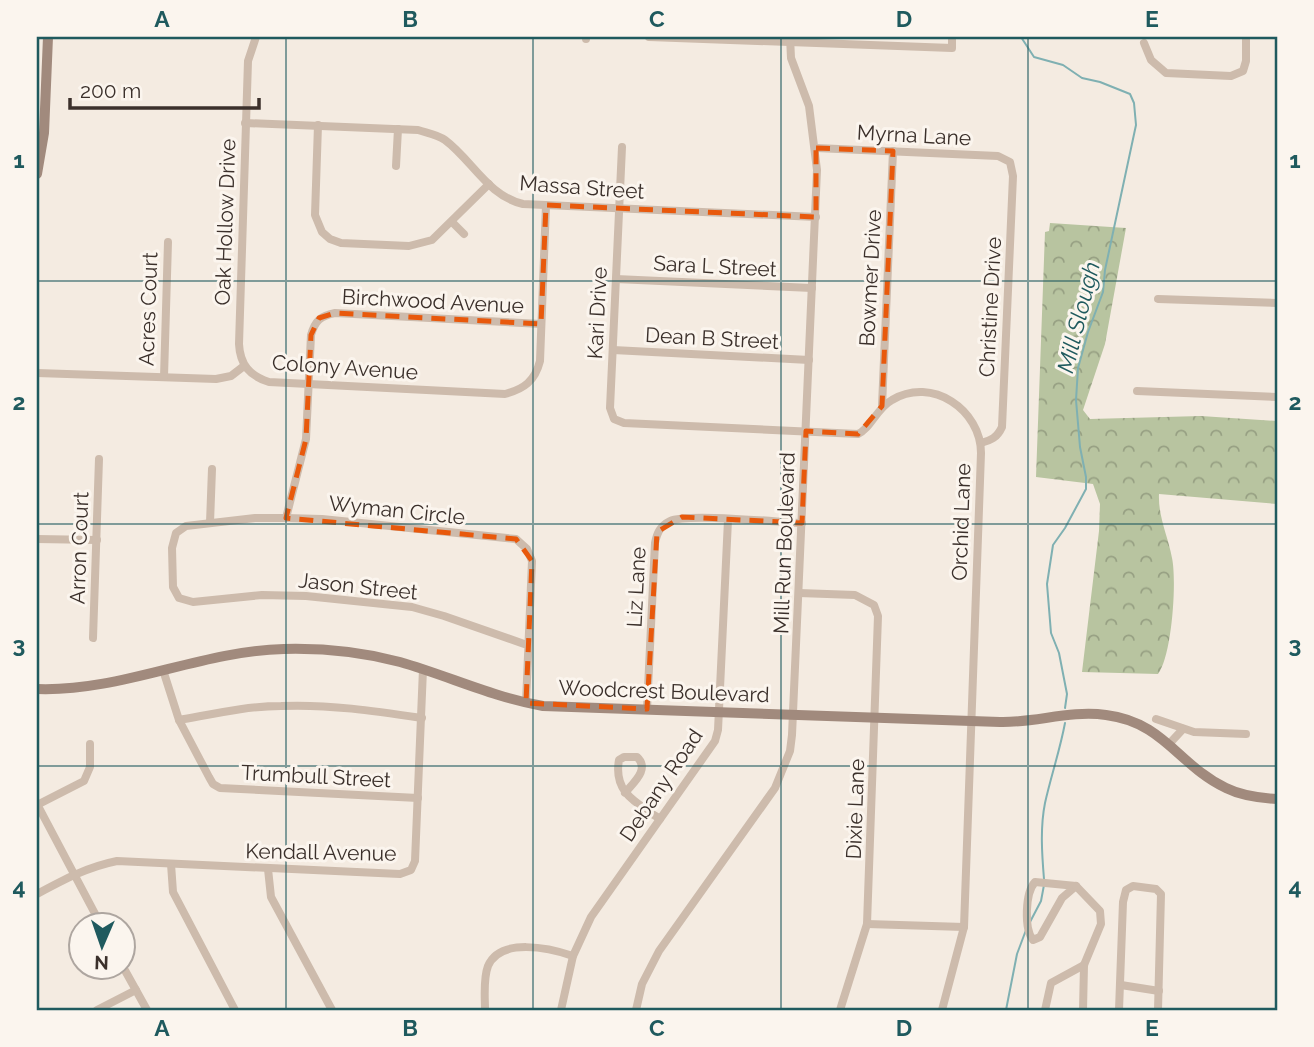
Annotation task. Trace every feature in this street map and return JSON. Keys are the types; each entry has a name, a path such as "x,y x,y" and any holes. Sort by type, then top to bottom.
{"street":[{"path":"37,174 44,133 41,112 48,37"},
{"name":"Oak Hollow Drive","path":"244,366 239,355 239,344 248,61 256,37"},
{"path":"649,37 868,41 952,48 952,37"},
{"path":"1144,43 1151,60 1166,72 1231,76 1243,71 1246,61 1246,37"},
{"name":"Mill Run Boulevard","path":"636,1010 642,984 659,951 775,788 790,751 794,715 816,218 816,148 809,106 791,58 790,40"},
{"name":"Massa Street","path":"246,123 418,130 442,138 489,184 514,202 816,218"},
{"path":"318,125 315,215 317,224 330,239 341,243 421,244 432,240 489,184"},
{"path":"396,166 398,129"},
{"name":"Kari Drive","path":"622,148 610,408 614,419 624,423 806,431"},
{"name":"Myrna Lane","path":"816,148 998,156 1010,162"},
{"name":"Bowmer Drive","path":"882,406 894,151"},
{"name":"Christine Drive","path":"981,443 992,440 1002,427 1013,176 1010,162"},
{"path":"541,324 546,205"},
{"path":"452,222 464,234"},
{"name":"Acres Court","path":"164,377 168,242"},
{"name":"Sara L Street","path":"616,279 812,288"},
{"path":"1158,299 1277,303"},
{"name":"Birchwood Avenue","path":"286,518 306,439 314,325 324,315 335,313 541,324"},
{"name":"Colony Avenue","path":"37,373 216,379 231,376 244,366 256,377 269,382 505,394 519,390 531,382 538,371 541,324"},
{"name":"Dean B Street","path":"613,351 809,360"},
{"path":"1138,391 1277,397"},
{"name":"Orchid Lane","path":"882,406 904,394 935,394 955,402 964,410 976,428 981,443 964,927 942,1010"},
{"path":"806,431 858,434 863,432 882,406"},
{"name":"Arron Court","path":"93,638 99,459"},
{"path":"210,523 212,469"},
{"name":"Liz Lane","path":"647,709 657,531 671,520 682,517 802,523"},
{"name":"Wyman Circle","path":"179,598 173,587 172,548 176,533 186,526 286,518 322,519 516,539 527,549 532,561 526,703"},
{"name":"Debany Road","path":"561,1010 573,956 591,917 715,741 719,712 728,520"},
{"path":"37,538 97,540"},
{"name":"Dixie Lane","path":"799,593 855,595 874,605 878,616 867,924 840,1010"},
{"name":"Jason Street","path":"179,598 193,602 262,595 306,596 412,607 527,645"},
{"name":"Woodcrest Boulevard","path":"37,689 75,689 106,685 223,656 282,649 342,651 398,662 485,692 543,706 1003,722 1082,714 1105,715 1138,724 1170,744 1224,788 1241,795 1277,799"},
{"name":"Kendall Avenue","path":"37,894 74,874 117,861 268,869 400,873 411,870 415,861 424,669"},
{"name":"Trumbull Street","path":"163,670 179,720 213,784 220,788 418,798"},
{"path":"179,720 279,705 369,710 422,718"},
{"path":"1156,719 1205,734 1246,734"},
{"path":"1170,744 1183,729"},
{"path":"90,744 90,767 84,781 37,805 94,911"},
{"path":"625,793 660,819"},
{"path":"172,864 173,892 235,1010"},
{"path":"268,869 271,897 332,1010"},
{"path":"1076,886 1062,898 1040,937 1033,940 1028,934 1029,897 1035,882 1076,886 1100,911 1101,924 1084,965 1083,1010"},
{"path":"1119,1010 1123,902 1126,890 1133,886 1156,889 1161,894 1158,1010"},
{"path":"867,924 964,927"},
{"path":"485,1010 486,975 493,958 499,953 514,948 547,949 573,956"},
{"path":"1045,1010 1051,983 1084,965"},
{"path":"131,981 147,1010"},
{"path":"1121,985 1159,991"},
{"path":"97,1010 136,989"}],"highlighted area":[{"path":"816,148 893,151 882,406 858,434 806,431 802,523 682,517 657,532 647,709 526,703 532,561 516,539 286,518 306,439 311,335 319,318 335,313 541,324 546,205 816,217"}],"green space":[{"path":"1050,223 1126,228 1105,344 1083,410 1090,419 1201,416 1277,421 1277,504 1159,494 1172,558 1174,583 1170,635 1163,665 1158,674 1082,672 1100,504 1093,484 1036,477 1045,232 1049,231"}],"waterway":[{"name":"Mill Slough","path":"1021,37 1034,57 1063,65 1082,78 1130,94 1134,103 1136,125 1105,270 1103,292 1078,368 1076,400 1086,489 1053,545 1047,584 1051,633 1059,653 1067,694 1065,708"},
{"name":"Mill Slough","path":"1044,879 1043,812 1065,723"},
{"name":"Mill Slough","path":"1030,922 1041,901 1044,885"},
{"name":"Mill Slough","path":"1006,1010 1017,954 1026,930"}]}
